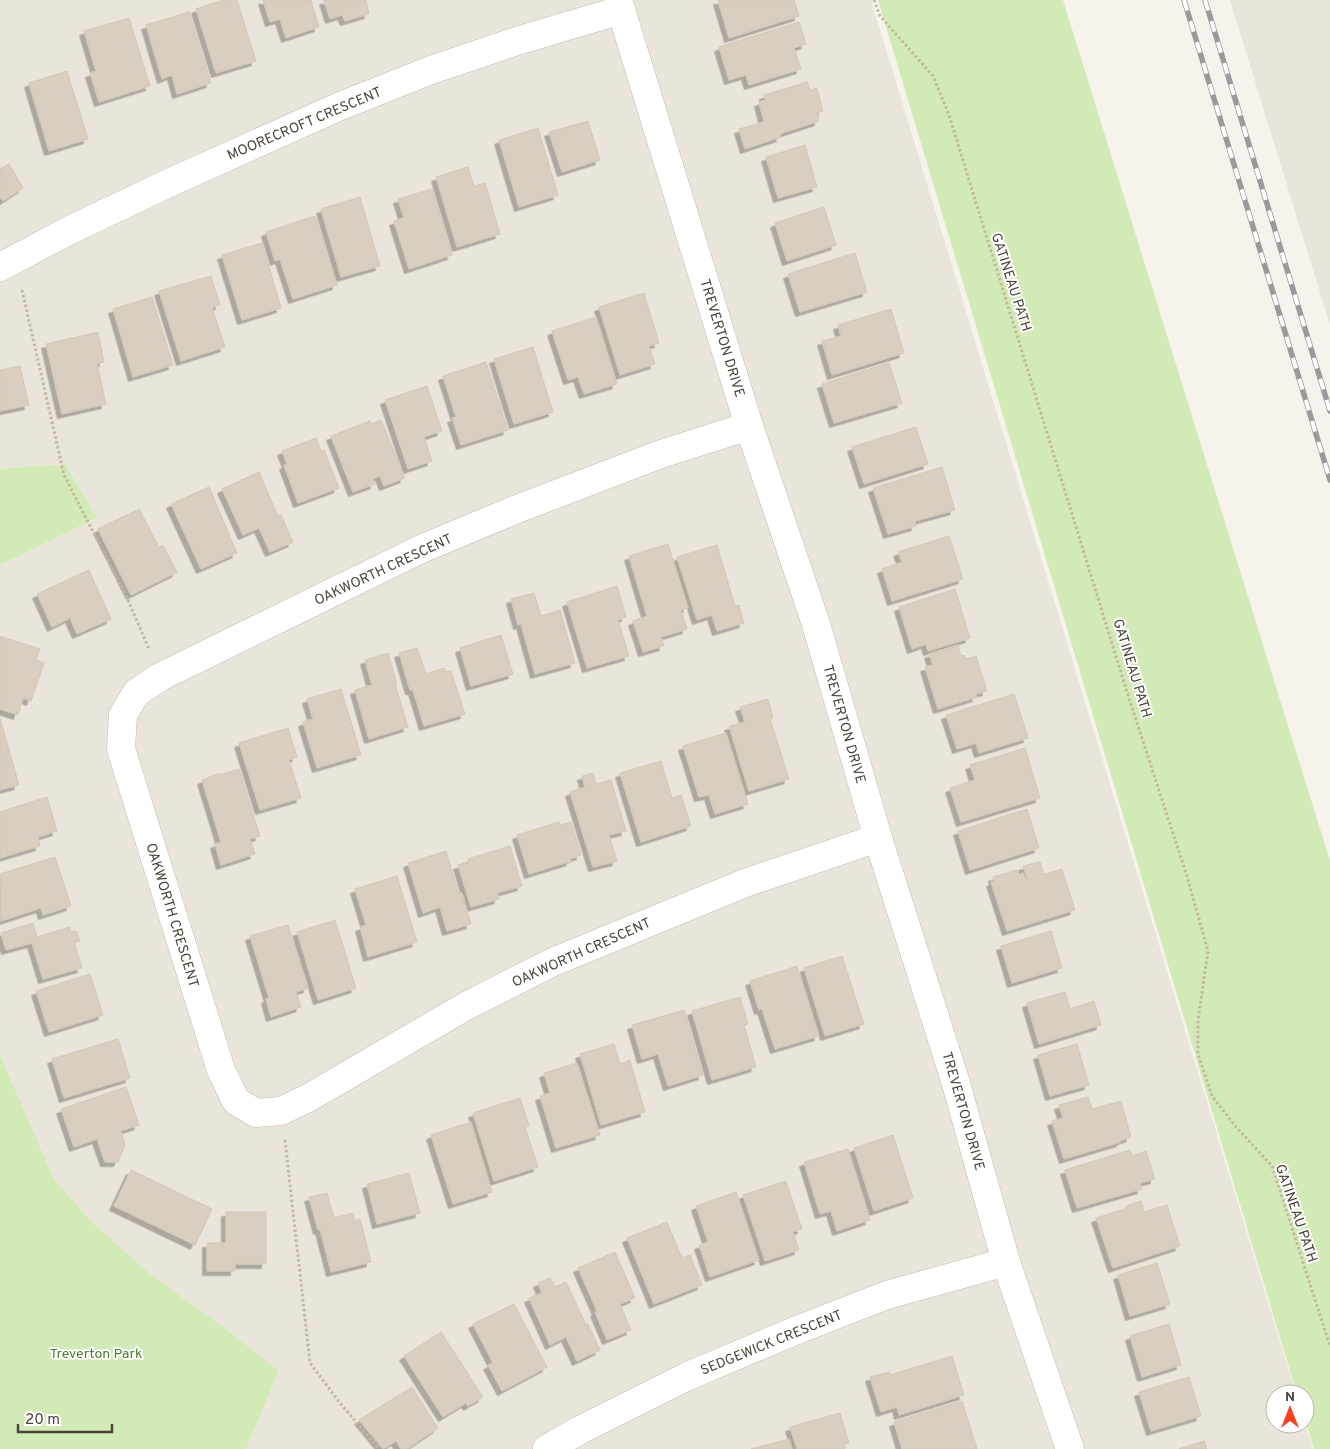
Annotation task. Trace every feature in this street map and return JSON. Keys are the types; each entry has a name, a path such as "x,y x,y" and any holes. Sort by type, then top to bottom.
{"street":[{"name":"MOORECROFT CRESCENT","path":"8,263 70,230 154,190 338,106 431,70 619,5"},
{"name":"TREVERTON DRIVE","path":"619,5 749,426 816,624 878,838 955,1080 1006,1262 1070,1449"},
{"name":"OAKWORTH CRESCENT","path":"749,426 661,454 517,508 429,545 160,677 136,693 123,716 121,749 221,1070 236,1101 256,1113 282,1111 310,1097 466,1006 553,962 745,883 878,838"},
{"name":"SEDGEWICK CRESCENT","path":"547,1449 580,1430 688,1376 798,1330 887,1295 1006,1262"}],"path":[{"name":"GATINEAU PATH","path":"874,0 880,16 933,76 949,115 1126,688 1186,873 1208,951 1198,1020 1198,1054 1212,1096 1236,1127 1272,1166 1330,1346"},
{"path":"8,263 31,333 64,475 128,600 160,677"},
{"path":"282,1111 310,1363 340,1403 379,1449"}],"shaded area":[{"path":"0,0 871,0 1293,1384 1265,1384 1265,1434 1308,1434 1313,1449 246,1449 279,1371 226,1329 149,1273 92,1222 54,1179 0,1055 0,565 97,518 65,464 0,469"},
{"path":"1230,0 1330,0 1330,325"}],"green space":[{"path":"878,0 1063,0 1330,861 1330,1449 1314,1449 1309,1434 1315,1434 1315,1384 1294,1384"},
{"path":"65,464 97,518 0,565 0,469"},
{"name":"Treverton Park","path":"0,1055 54,1179 92,1222 149,1273 226,1329 279,1371 246,1449 0,1449"}],"building":[{"path":"223,0 237,0 256,61 216,73 196,9"},
{"path":"263,0 311,0 319,27 286,38 280,19 270,22"},
{"path":"324,0 366,0 369,14 345,21 342,15 330,19"},
{"path":"718,0 794,0 799,16 729,38"},
{"path":"189,12 211,83 177,94 172,75 162,79 146,25"},
{"path":"129,18 150,86 99,102 90,73 96,71 84,31"},
{"path":"799,22 806,44 794,48 801,69 749,85 746,75 729,80 719,47"},
{"path":"67,71 88,139 49,151 29,83"},
{"path":"807,82 810,90 817,88 823,111 817,113 819,121 780,134 781,137 745,149 739,129 764,122 759,102 765,100 764,95"},
{"path":"588,121 600,160 562,172 549,132"},
{"path":"538,128 558,195 519,207 499,140"},
{"path":"805,145 817,187 778,198 766,157"},
{"path":"9,164 23,188 3,201 0,198 0,169"},
{"path":"468,167 474,186 485,183 500,234 457,247 436,177"},
{"path":"432,189 452,255 409,269 394,221 404,218 398,199"},
{"path":"360,197 380,266 341,277 321,209"},
{"path":"824,207 836,245 787,261 775,223"},
{"path":"315,216 337,285 293,299 280,259 275,261 266,232"},
{"path":"262,243 281,308 242,320 222,255"},
{"path":"855,253 867,292 800,312 788,274"},
{"path":"211,276 220,305 212,307 225,347 181,361 159,291"},
{"path":"644,293 659,343 649,346 655,364 620,375 599,307"},
{"path":"152,297 173,365 133,377 113,309"},
{"path":"891,309 904,353 832,375 822,341 841,336 838,325"},
{"path":"596,317 617,384 584,394 578,377 568,380 552,331"},
{"path":"98,332 104,362 97,363 106,404 62,414 46,344"},
{"path":"533,347 553,412 514,424 494,359"},
{"path":"486,362 508,430 461,445 452,418 456,417 443,376"},
{"path":"889,363 902,403 834,423 822,384"},
{"path":"20,366 29,405 0,411 0,370"},
{"path":"427,386 442,431 424,437 432,461 408,469 385,400"},
{"path":"381,420 405,478 384,486 380,476 373,479 375,484 353,492 331,436 370,421 371,424"},
{"path":"916,427 928,464 864,484 852,447"},
{"path":"316,438 321,451 324,450 339,488 298,503 284,465 287,464 282,451"},
{"path":"942,467 955,510 915,521 916,526 888,534 873,488"},
{"path":"259,472 278,516 281,515 293,542 270,552 259,528 243,535 222,489"},
{"path":"209,487 237,553 201,569 171,504"},
{"path":"139,509 159,547 163,545 177,572 131,595 98,529"},
{"path":"949,536 963,579 892,601 882,569 902,562 898,552"},
{"path":"668,544 688,608 681,610 687,629 661,637 664,646 643,652 633,621 647,616 629,556"},
{"path":"717,545 735,606 739,605 744,623 717,631 712,615 697,620 677,557"},
{"path":"89,570 111,619 77,634 70,618 52,627 37,594"},
{"path":"617,586 626,617 618,620 629,656 587,668 567,602"},
{"path":"955,589 970,638 928,651 926,644 912,649 899,607"},
{"path":"534,593 541,616 560,610 575,663 535,674 521,624 518,625 511,599"},
{"path":"501,635 513,674 471,686 460,648"},
{"path":"0,636 40,649 36,660 44,663 31,701 23,698 18,715 0,709"},
{"path":"958,645 961,656 964,655 966,659 976,656 987,691 976,694 977,697 938,709 925,667 933,665 929,654"},
{"path":"417,648 426,674 444,668 445,672 451,671 465,714 424,726 413,690 410,690 399,653"},
{"path":"388,653 408,727 369,739 355,690 372,685 365,660"},
{"path":"341,689 361,755 317,768 303,722 313,719 307,699"},
{"path":"1014,694 1028,738 979,753 976,743 957,749 946,715"},
{"path":"768,699 773,718 770,719 789,779 749,791 729,726 745,722 740,707"},
{"path":"0,718 19,785 0,790"},
{"path":"288,728 297,757 289,760 301,798 260,810 239,743"},
{"path":"726,733 748,804 715,814 709,795 699,797 683,746"},
{"path":"1025,748 1040,798 961,822 950,788 975,780 970,765"},
{"path":"661,761 672,798 681,795 691,826 641,842 620,773"},
{"path":"239,769 260,836 250,839 255,854 221,865 215,844 221,842 202,780 220,773 220,775"},
{"path":"593,773 596,784 611,780 626,831 609,835 617,861 593,867 570,792 585,787 582,776"},
{"path":"47,797 57,831 38,837 40,846 0,858 0,812"},
{"path":"1027,809 1039,848 970,870 958,831"},
{"path":"559,822 560,825 571,822 581,855 570,859 571,861 529,874 517,835"},
{"path":"510,846 522,886 497,893 499,899 471,907 458,865 469,862 468,859"},
{"path":"446,851 459,894 462,893 471,924 447,931 440,907 423,913 408,863"},
{"path":"55,857 71,906 43,915 41,908 1,921 0,874"},
{"path":"1040,862 1044,874 1062,869 1075,910 1007,931 991,882 994,881 993,877 1017,870 1019,874 1023,873 1026,880 1028,880 1023,866"},
{"path":"397,876 417,942 368,957 360,927 366,925 355,889"},
{"path":"335,920 356,988 318,1000 297,932"},
{"path":"33,923 37,937 70,927 71,932 76,931 80,941 74,942 82,968 43,979 32,943 6,950 1,933"},
{"path":"288,925 308,988 296,992 301,1007 271,1017 266,999 269,998 250,936"},
{"path":"1051,931 1062,968 1012,983 1001,946"},
{"path":"842,956 864,1024 825,1036 804,968"},
{"path":"797,966 819,1036 775,1049 762,1009 759,1010 750,981"},
{"path":"90,974 103,1015 49,1032 36,991"},
{"path":"1065,992 1070,1009 1094,1001 1101,1025 1039,1044 1027,1003"},
{"path":"740,997 748,1024 744,1025 756,1067 712,1080 692,1011"},
{"path":"684,1010 703,1075 668,1086 658,1054 642,1059 632,1025"},
{"path":"118,1039 130,1078 64,1098 52,1059"},
{"path":"614,1044 620,1064 630,1060 645,1112 601,1125 580,1054"},
{"path":"1077,1044 1089,1085 1050,1096 1038,1055"},
{"path":"577,1063 600,1135 556,1148 540,1096 550,1093 544,1073"},
{"path":"126,1087 139,1125 121,1131 125,1145 118,1162 105,1162 97,1139 74,1147 61,1109"},
{"path":"1088,1097 1092,1109 1121,1101 1131,1137 1121,1142 1064,1159 1052,1121 1063,1118 1059,1105"},
{"path":"520,1098 529,1126 525,1127 538,1167 494,1181 473,1113"},
{"path":"471,1122 492,1192 453,1204 431,1135"},
{"path":"893,1135 913,1198 874,1211 854,1148"},
{"path":"848,1149 870,1220 837,1231 831,1211 820,1214 804,1162"},
{"path":"1130,1150 1132,1156 1146,1151 1155,1179 1140,1183 1142,1189 1077,1208 1065,1170"},
{"path":"131,1170 212,1209 195,1245 114,1206"},
{"path":"409,1173 420,1213 377,1224 367,1184"},
{"path":"786,1181 802,1229 793,1232 799,1250 765,1261 743,1195"},
{"path":"736,1192 759,1260 710,1277 699,1245 708,1242 696,1206"},
{"path":"327,1193 334,1218 353,1213 355,1221 360,1219 371,1262 331,1272 320,1229 318,1230 309,1197"},
{"path":"1141,1201 1144,1212 1167,1205 1180,1246 1113,1268 1096,1218 1127,1208 1126,1206"},
{"path":"226,1212 266,1212 266,1264 235,1264 235,1271 207,1271 207,1243 226,1243"},
{"path":"667,1222 682,1258 690,1255 702,1285 654,1304 627,1238"},
{"path":"615,1252 635,1298 620,1304 631,1330 607,1340 595,1312 597,1311 578,1268"},
{"path":"1157,1263 1170,1304 1130,1316 1118,1275"},
{"path":"550,1278 555,1287 566,1282 600,1350 577,1361 566,1337 550,1345 529,1298 542,1293 538,1283"},
{"path":"514,1304 547,1367 502,1391 488,1365 493,1363 473,1324"},
{"path":"1169,1324 1181,1365 1142,1377 1130,1336"},
{"path":"441,1332 483,1397 468,1406 466,1403 443,1417 404,1356"},
{"path":"952,1356 964,1395 899,1415 897,1407 881,1412 870,1377 889,1372 890,1375"},
{"path":"1189,1377 1201,1416 1151,1431 1139,1392"},
{"path":"412,1387 438,1428 407,1449 401,1449 396,1441 383,1449 359,1420"},
{"path":"962,1401 977,1449 902,1449 894,1422"},
{"path":"840,1413 849,1443 844,1444 845,1449 797,1449 790,1427"},
{"path":"789,1439 792,1449 751,1449"},
{"path":"1204,1441 1207,1449 1179,1449"}],"railway":[{"path":"1184,0 1330,480"},
{"path":"1205,0 1330,411"}]}
